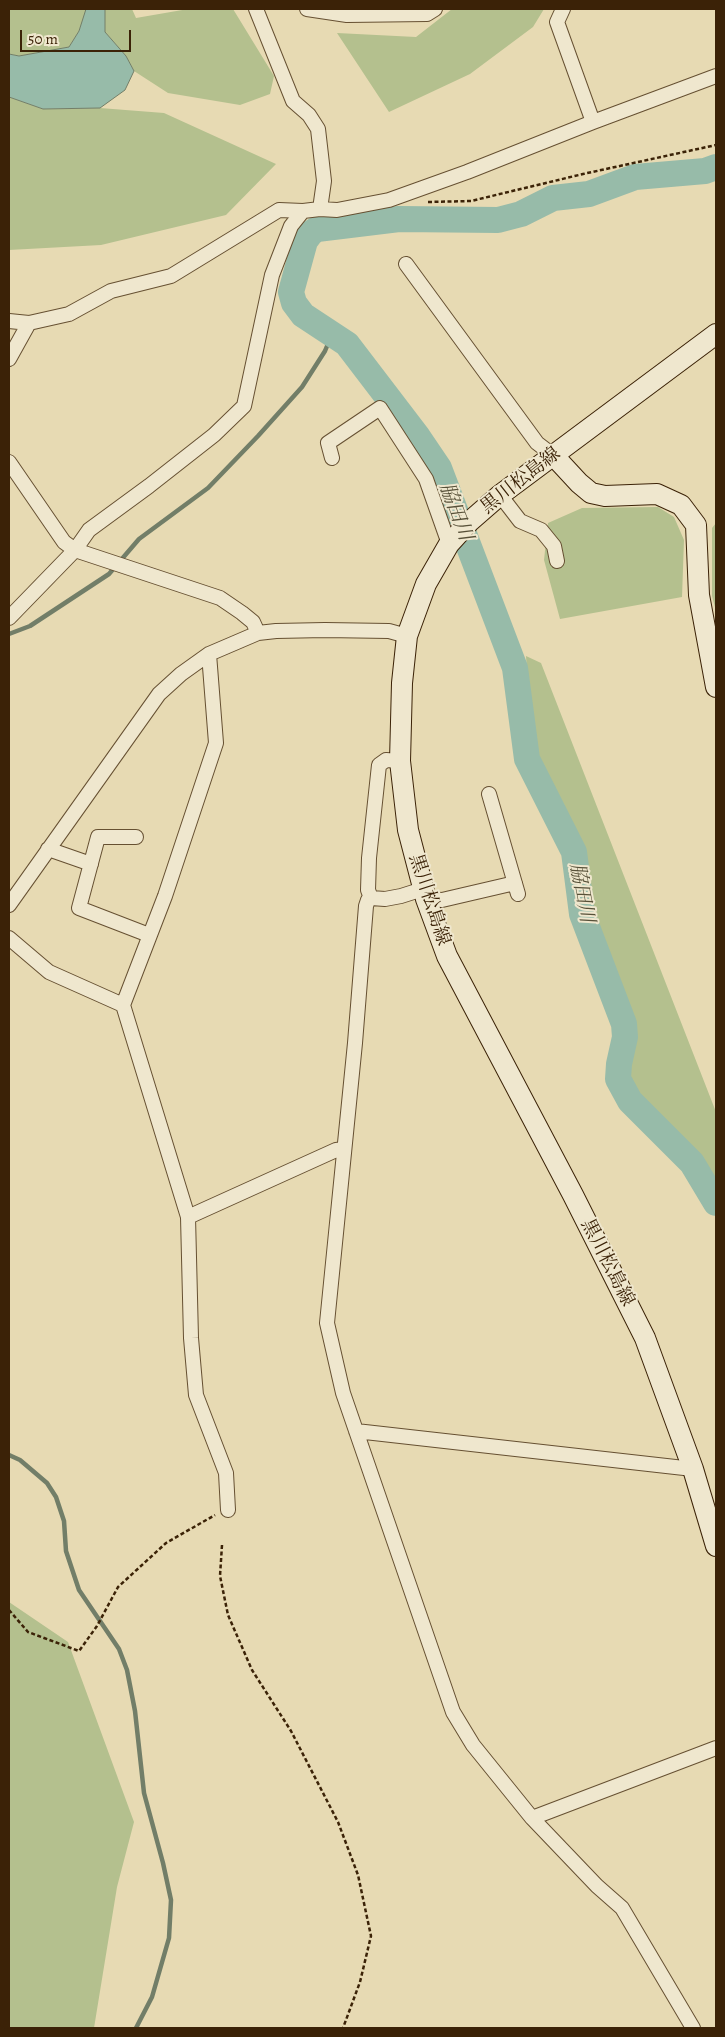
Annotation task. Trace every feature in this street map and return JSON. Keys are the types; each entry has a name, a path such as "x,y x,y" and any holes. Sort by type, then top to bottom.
{"main road":[{"name":"黒川松島線","path":"716,334 500,495 469,522 449,544 426,584 407,636 402,683 400,761 408,830 425,894 447,956 574,1195 645,1338 693,1470 716,1546"},
{"path":"554,456 579,484 591,493 605,496 657,494 681,505 696,524 699,595 716,687"}],"street":[{"path":"256,9 293,101 309,115 318,129 324,181 320,208"},
{"path":"307,9 347,15 427,14 435,9"},
{"path":"563,9 557,22 592,122"},
{"path":"9,320 29,323 69,314 111,291 171,276 279,210 303,211 320,208 337,210 389,200 468,172 592,122 716,76"},
{"path":"9,618 75,550 89,530 149,486 214,434 244,406 272,275 291,226 303,211"},
{"path":"406,264 537,443 554,456"},
{"path":"9,359 29,323"},
{"path":"332,458 328,443 380,408 426,478 449,544"},
{"path":"9,462 64,542 75,550 220,598 242,612 252,622 258,633"},
{"path":"500,495 520,521 541,530 554,546 557,561"},
{"path":"9,905 159,694 209,654 258,633 325,630 389,631 407,636"},
{"path":"209,654 216,743 165,896 123,1005 188,1217 191,1338 196,1394 226,1474 228,1510"},
{"path":"371,898 368,890 369,858 379,764 386,760 400,761"},
{"path":"371,898 385,899 425,894 442,900 516,888 489,794"},
{"path":"136,837 98,838 79,908 149,936"},
{"path":"48,849 91,864"},
{"path":"371,898 366,906 327,1323 343,1393 454,1712 472,1745 532,1818 597,1886 622,1908 693,2028"},
{"path":"9,938 49,972 123,1005"},
{"path":"188,1217 327,1153 344,1149"},
{"path":"356,1431 693,1470"},
{"path":"532,1818 716,1748"}],"path":[{"path":"426,202 470,201 716,145"},
{"path":"9,1610 28,1632 79,1651 97,1626 118,1587 138,1567 166,1543 212,1516 228,1510"},
{"path":"222,1545 220,1576 228,1615 252,1670 291,1731 338,1822 358,1875 371,1936 360,1982 343,2028"}],"shaded area":[{"path":"9,9 86,9 86,13 79,31 69,47 19,56 9,54"},
{"path":"86,9 105,9 105,32 126,56 134,71 125,90 100,108 43,109 9,97 9,54 19,56 69,47 79,31"},
{"path":"105,9 132,9 136,18 188,9 233,9 274,76 270,94 240,105 168,93 134,71 126,56 105,32"},
{"path":"452,9 544,9 533,27 470,74 389,112 337,33 416,37"},
{"path":"9,97 43,109 100,108 164,113 276,164 226,215 101,245 9,250"},
{"path":"658,507 674,517 684,540 682,597 560,619 544,560 548,523 582,508"},
{"path":"716,523 716,611 712,596 712,528"},
{"path":"526,656 541,663 716,1112 716,1193 695,1159 624,1083 630,1029 532,759"},
{"path":"9,1602 68,1642 134,1822 117,1887 94,2028 9,2028"}],"waterway":[{"name":"脇田川","path":"716,167 705,171 635,177 589,194 553,198 521,214 498,220 399,219 317,229 305,241 291,292 294,303 303,315 347,344 418,437 439,468 515,668 527,759 574,852 582,914 624,1024 625,1037 618,1079 630,1101 692,1163 716,1203"},
{"path":"9,634 30,626 109,574 139,539 208,488 302,387 325,351 332,334"},
{"path":"9,1455 20,1460 47,1483 56,1497 64,1521 66,1551 79,1590 119,1649 127,1670 135,1711 144,1793 171,1900 169,1938 152,1997 136,2028"}]}
